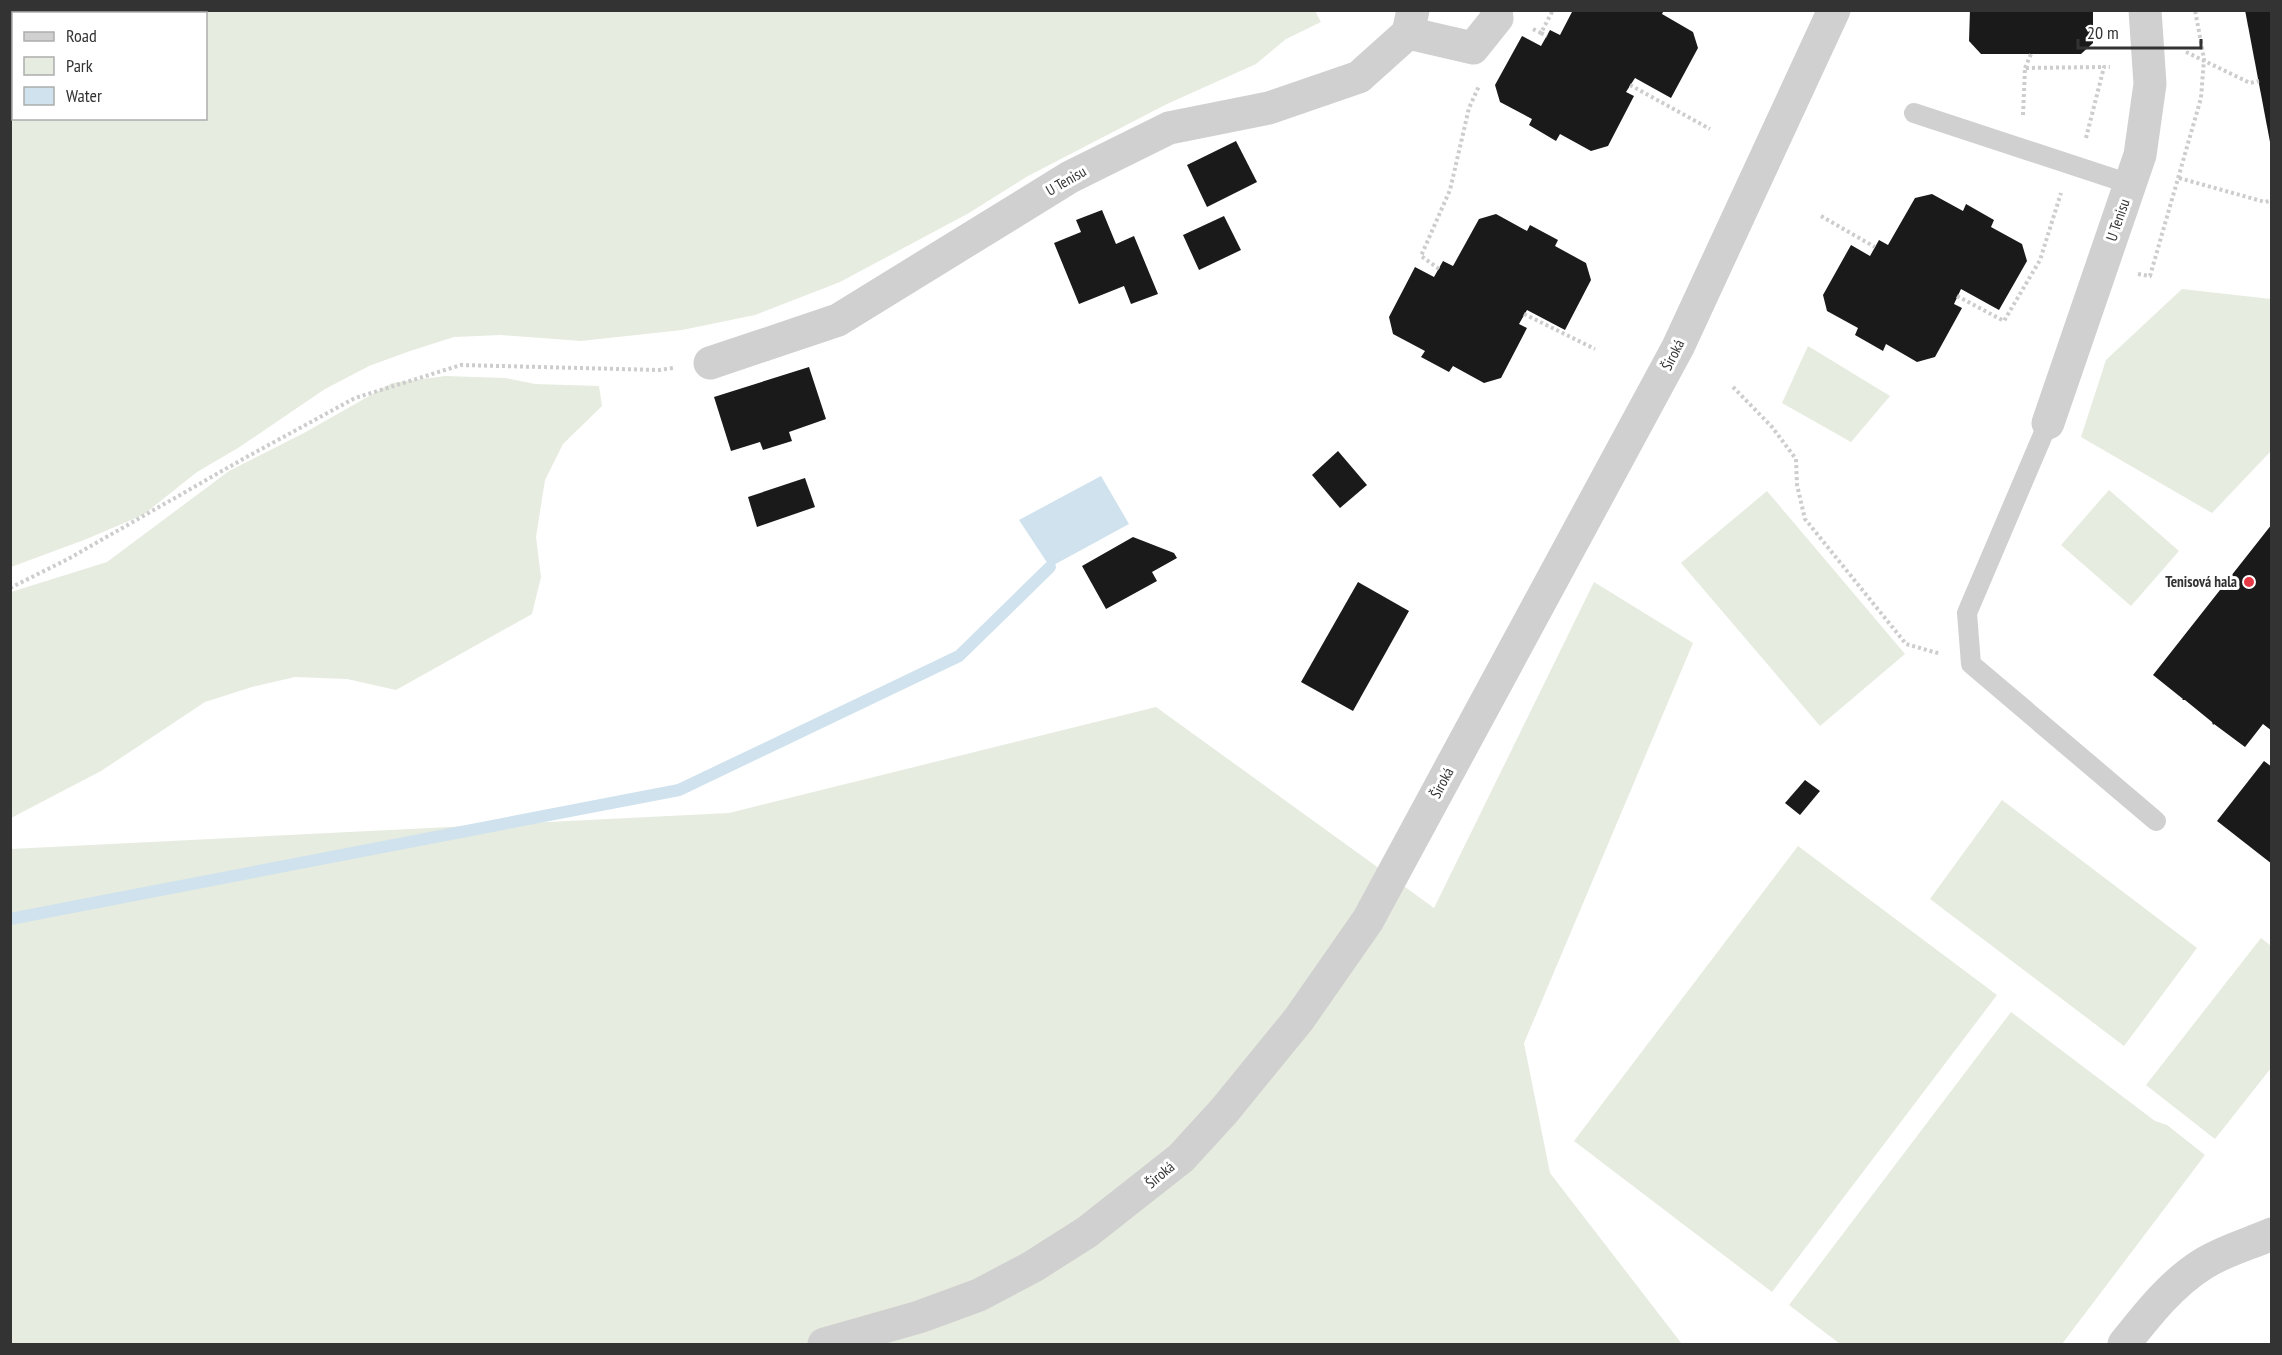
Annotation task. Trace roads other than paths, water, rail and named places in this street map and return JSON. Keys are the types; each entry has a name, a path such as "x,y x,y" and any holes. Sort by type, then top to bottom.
{"street":[{"name":"Široká","path":"824,1344 919,1317 979,1295 1032,1267 1087,1232 1181,1158 1224,1111 1299,1019 1368,920 1672,357 1834,10"},
{"name":"U Tenisu","path":"2048,423 2140,155 2150,84 2145,10"},
{"path":"1410,22 1473,48 1497,18 1510,17"},
{"name":"U Tenisu","path":"710,363 838,320 1070,177 1168,128 1269,108 1359,77 1410,22"},
{"path":"2124,1344 2151,1310 2203,1264 2271,1234"}],"lane":[{"path":"1914,113 2130,184"},
{"path":"2048,423 1967,613 1971,664 2156,821"}],"water":[{"path":"1101,476 1129,524 1050,567 1019,520"}],"waterway":[{"path":"10,919 679,790 959,656 1050,567"}],"place":[{"name":"Tenisová hala","path":"2249,582"}]}
